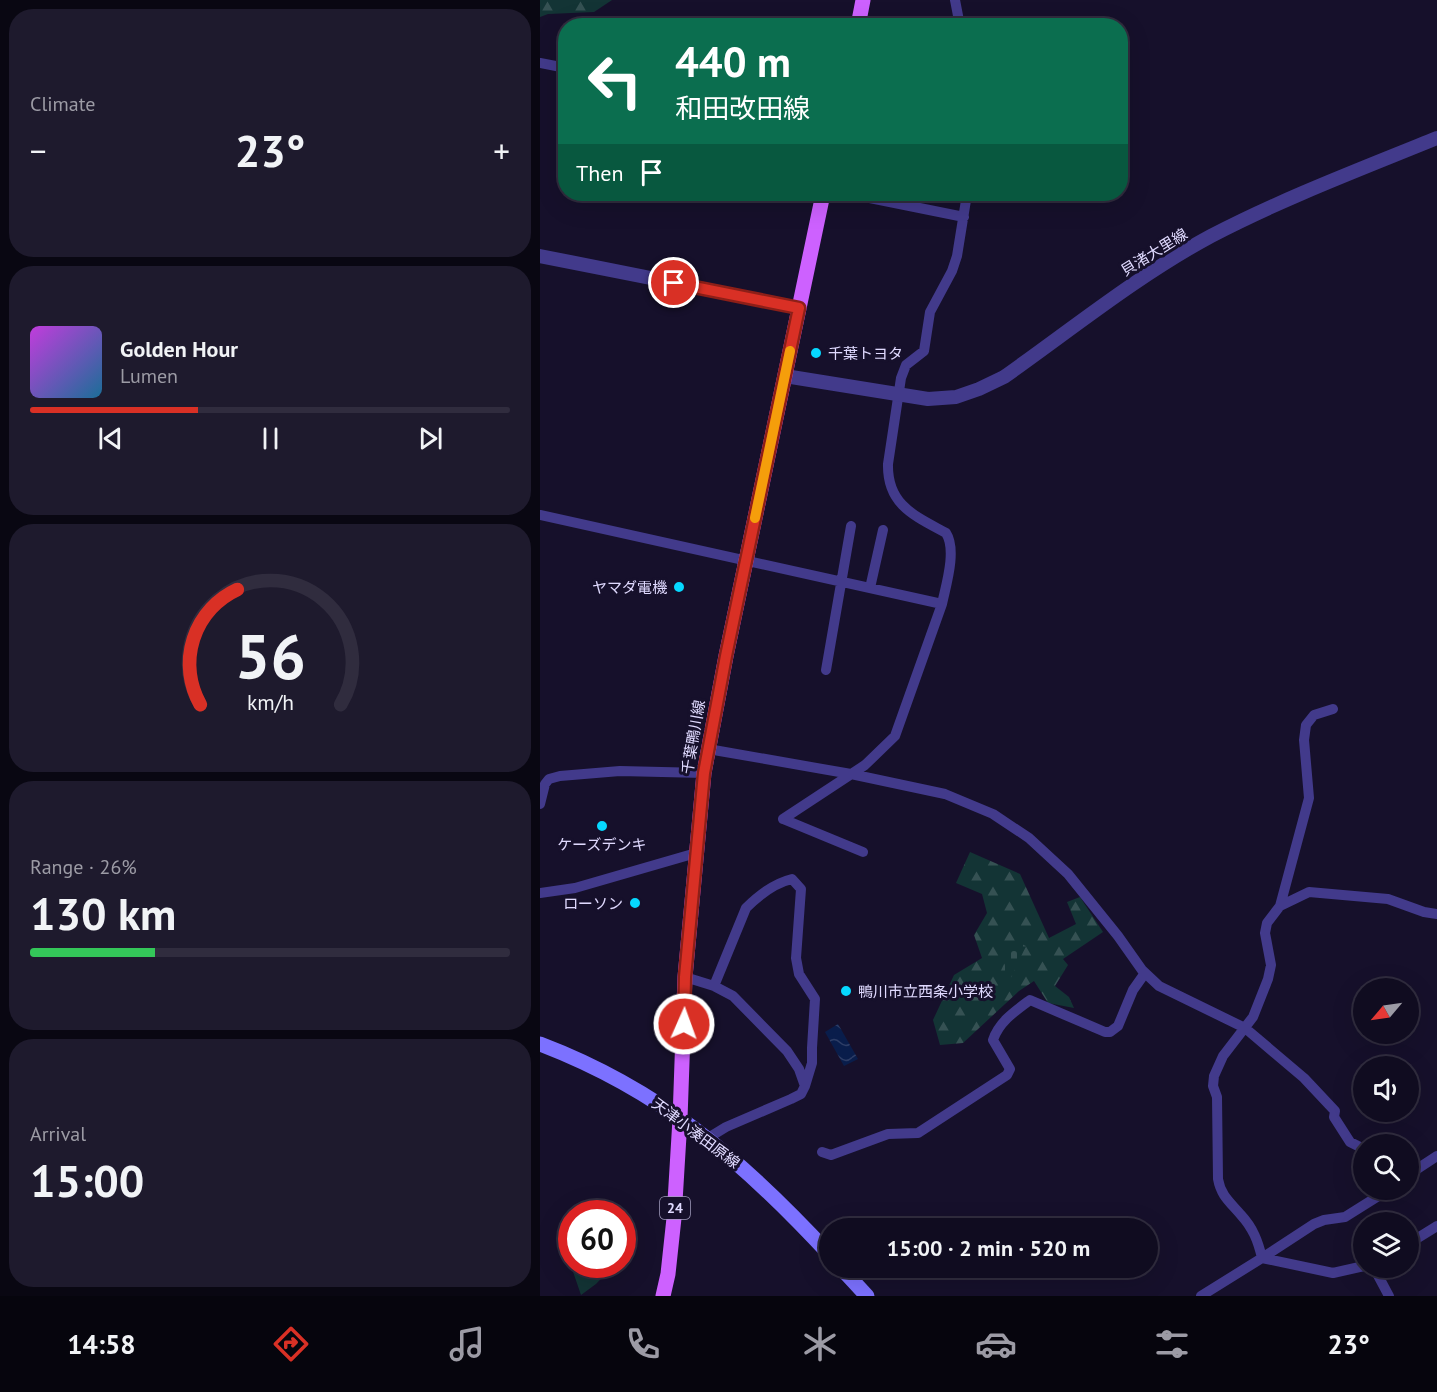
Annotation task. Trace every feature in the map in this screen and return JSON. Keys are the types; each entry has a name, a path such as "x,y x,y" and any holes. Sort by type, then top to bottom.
{"main road":[{"path":"860,18 863,0"},
{"name":"千葉鴨川線","path":"663,1296 671,1252 680,1119 685,977 704,773 822,201"},
{"name":"天津小湊田原線","path":"540,1044 606,1072 708,1138 763,1185 819,1244"},
{"path":"850,1278 867,1296"}],"street":[{"path":"955,0 958,18"},
{"path":"540,63 558,66"},
{"name":"貝渚大里線","path":"785,376 898,396 928,399 956,397 980,389 1012,371 1149,273 1211,237 1280,202 1437,138"},
{"path":"885,201 964,217"},
{"path":"863,852 783,819 865,765 895,736 942,604 952,546 949,538 946,533 912,514 891,490 888,478 898,396 906,365 924,351 930,312 952,271 957,256 966,201"},
{"path":"540,256 799,308"},
{"path":"540,515 942,604"},
{"path":"826,670 851,526"},
{"path":"870,588 883,530"},
{"path":"1262,1258 1251,1227 1220,1190 1214,1076 1223,1056 1253,1017 1268,979 1271,965 1265,933 1267,923 1280,906 1309,798 1304,740 1306,725 1314,715 1333,709"},
{"path":"708,749 851,774 945,794 993,814 1029,838 1068,874 1145,973 1159,986 1245,1028 1304,1078 1335,1111 1334,1118 1353,1144"},
{"path":"540,804 545,784 549,779 560,776 620,771 704,773"},
{"path":"540,893 575,888 696,853"},
{"path":"708,1138 726,1127 801,1094 805,1086 812,1063 815,999 799,974 796,958 801,889 792,879 782,882 755,899 746,908 714,986"},
{"path":"1280,906 1310,892 1388,899 1424,912 1437,914"},
{"path":"822,1152 831,1155 888,1134 918,1133 1007,1075 1010,1069 993,1040 996,1032 1011,1014 1030,1000 1105,1032 1110,1032 1118,1026 1133,990 1145,973"},
{"path":"685,977 714,986 733,996 787,1052 799,1069 805,1086"},
{"path":"1419,1167 1437,1155"},
{"path":"1201,1296 1314,1224 1345,1217 1372,1200"},
{"path":"1419,1237 1437,1226"},
{"path":"1262,1258 1333,1273 1353,1268"},
{"path":"1379,1278 1389,1296"}],"green space":[{"path":"540,0 612,0 594,12 548,14 540,17"},
{"path":"970,852 1020,874 1049,938 1076,924 1067,902 1080,897 1103,932 1063,959 1068,965 1055,986 1069,997 1074,1008 1048,1003 1034,981 1019,991 963,1043 940,1045 933,1020 954,975 982,958 974,935 987,913 982,894 956,883"},
{"path":"1015,941 1026,946 1007,986 996,981"},
{"path":"575,1278 602,1278 596,1284 581,1295"}],"water":[{"path":"838,1024 858,1059 844,1066 825,1032"}],"slow traffic":[{"path":"755,518 790,351"}],"place":[{"name":"千葉トヨタ","path":"816,353"},
{"name":"ヤマダ電機","path":"679,587"},
{"name":"ケーズデンキ","path":"602,826"},
{"name":"ローソン","path":"635,903"},
{"name":"鴨川市立西条小学校","path":"846,991"}],"route":[{"path":"674,283 799,308 726,656 704,773 685,977 684,1024"}]}
